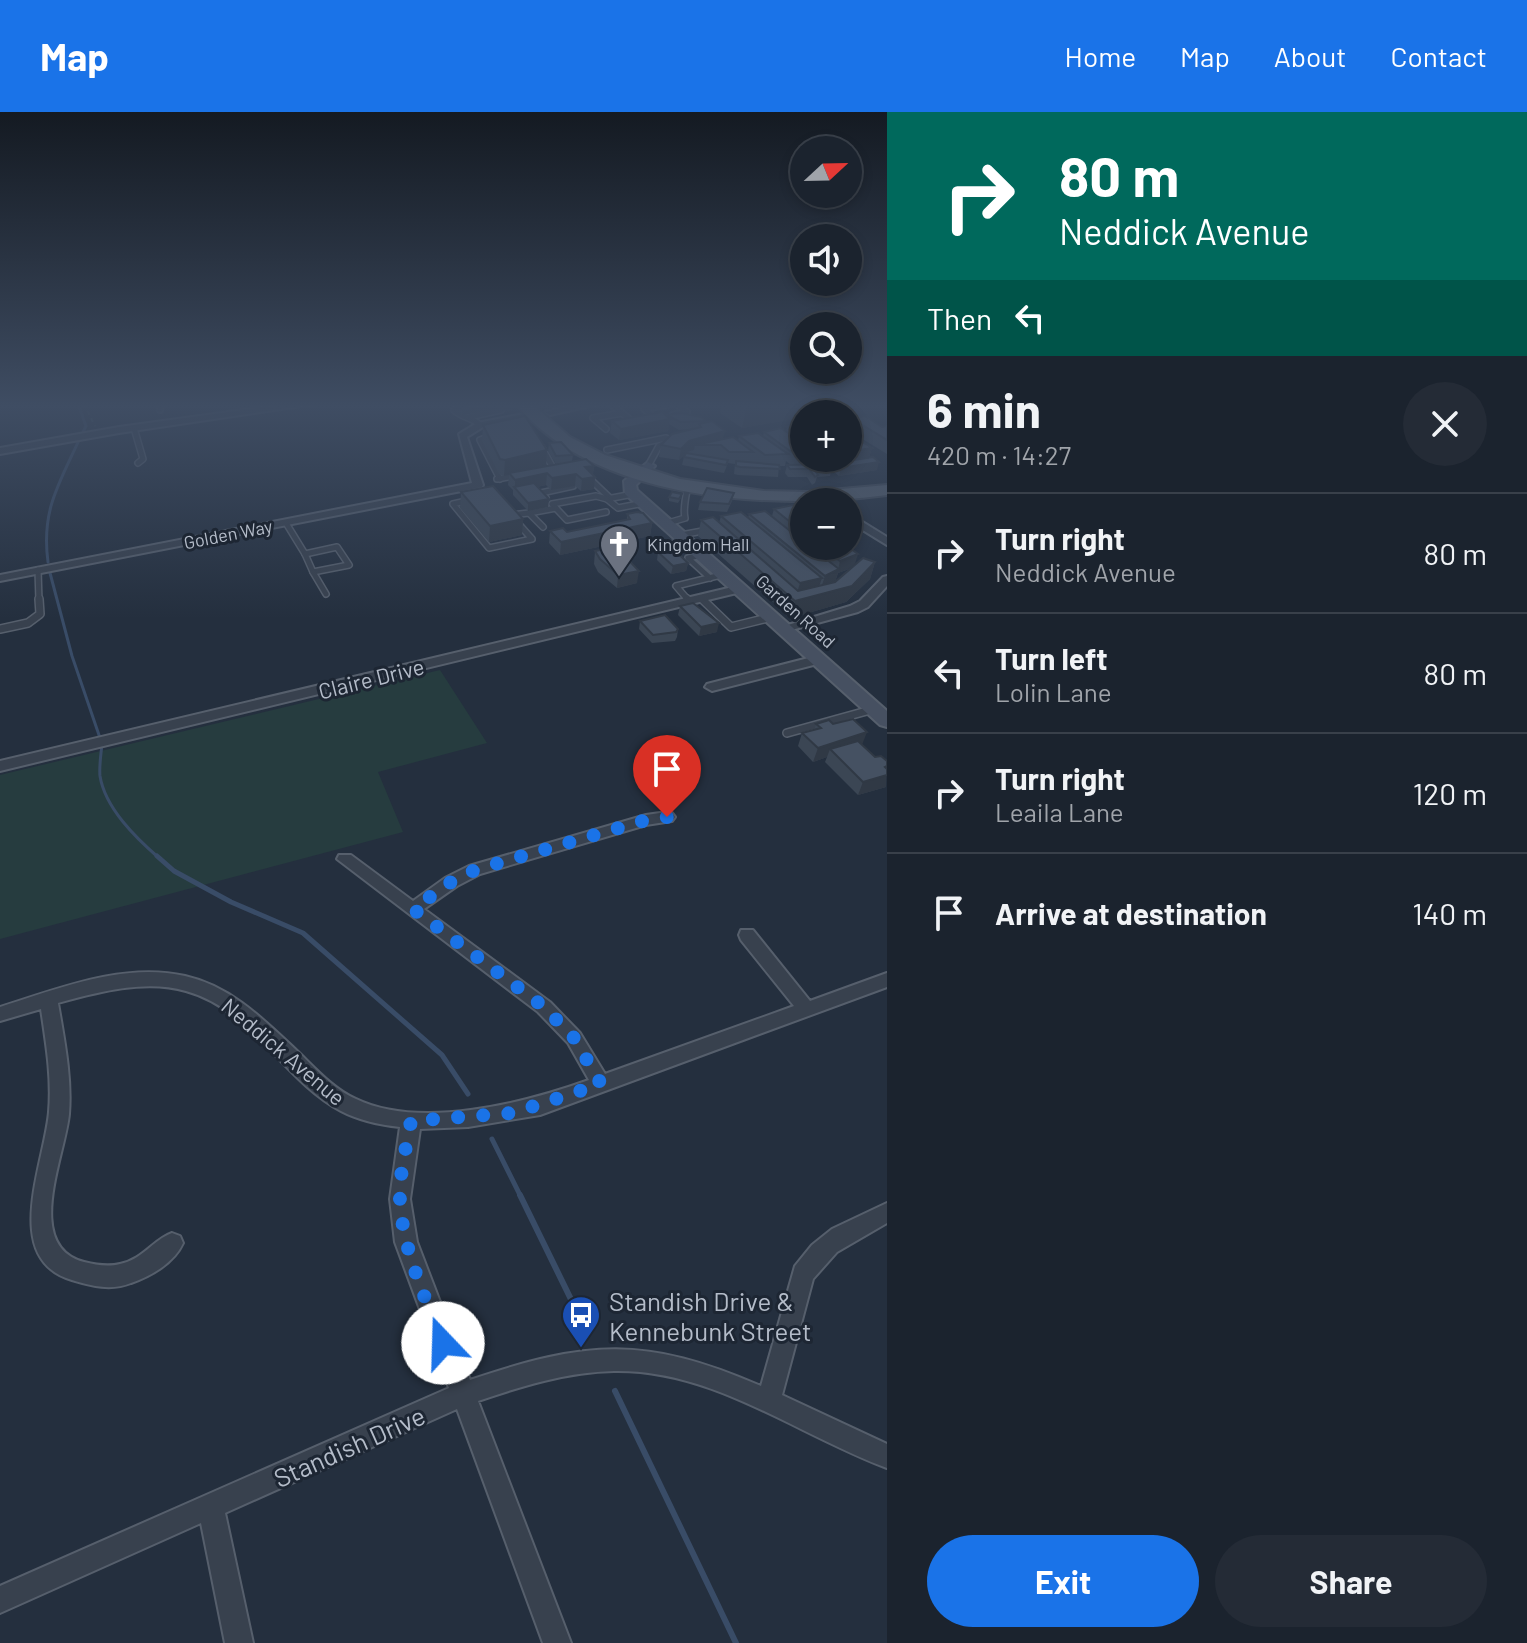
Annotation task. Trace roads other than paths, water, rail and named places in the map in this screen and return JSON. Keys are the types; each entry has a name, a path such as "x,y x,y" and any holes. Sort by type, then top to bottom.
{"main road":[{"path":"663,475 689,485 797,496 887,490"},
{"path":"682,475 765,486 823,487 887,479"}],"street":[{"name":"Golden Way","path":"0,578 478,485 475,475"},
{"path":"638,475 629,484 650,511"},
{"name":"Garden Road","path":"650,511 703,555 718,576 741,589 881,715"},
{"path":"862,525 887,542"},
{"path":"778,622 854,609 864,604 880,579"},
{"name":"Claire Drive","path":"0,766 741,589"},
{"path":"712,687 820,659"},
{"path":"413,909 451,882 475,870 646,820 667,817"},
{"path":"345,859 544,1007 574,1038 601,1084"},
{"path":"747,935 806,1009"},
{"name":"Neddick Avenue","path":"0,1014 131,979 164,979 199,987 239,1009 348,1105 411,1121 513,1113 887,980"},
{"path":"49,1000 60,1084 56,1136 40,1206 39,1229 44,1243 71,1270 116,1277 147,1265 172,1243"},
{"path":"411,1121 400,1199 406,1242 557,1643"},
{"path":"769,1401 803,1274 835,1238 887,1213"},
{"name":"Standish Drive","path":"0,1600 211,1509 463,1394 547,1366 607,1358 635,1359 693,1371 769,1401 887,1456"},
{"path":"211,1509 239,1643"}],"lane":[{"path":"496,475 498,479 515,475"},
{"path":"591,480 618,508 685,518 683,509 689,495 689,485"},
{"path":"573,486 541,493 567,520 606,512"},
{"path":"513,517 596,496 650,511"},
{"path":"479,498 453,504 489,548 532,539 503,506"},
{"path":"529,513 543,527"},
{"path":"286,523 326,594"},
{"path":"659,546 712,529"},
{"path":"305,554 337,547 349,565 313,572"},
{"path":"0,629 28,623 40,614 38,570"},
{"path":"718,576 676,586 731,627 778,622"},
{"path":"787,733 881,715"}],"waterway":[{"path":"48,562 47,527 63,475"},
{"path":"50,573 72,656 100,738"},
{"path":"102,744 100,776 108,800 132,832 159,858"},
{"path":"157,856 174,871 231,902 303,933 442,1055 468,1094"},
{"path":"492,1139 520,1195"},
{"path":"520,1195 585,1328"},
{"path":"615,1391 736,1643"}],"place":[{"name":"Kingdom Hall","path":"619,578"},
{"name":"Standish Drive & Kennebunk Street","path":"581,1349"}]}
